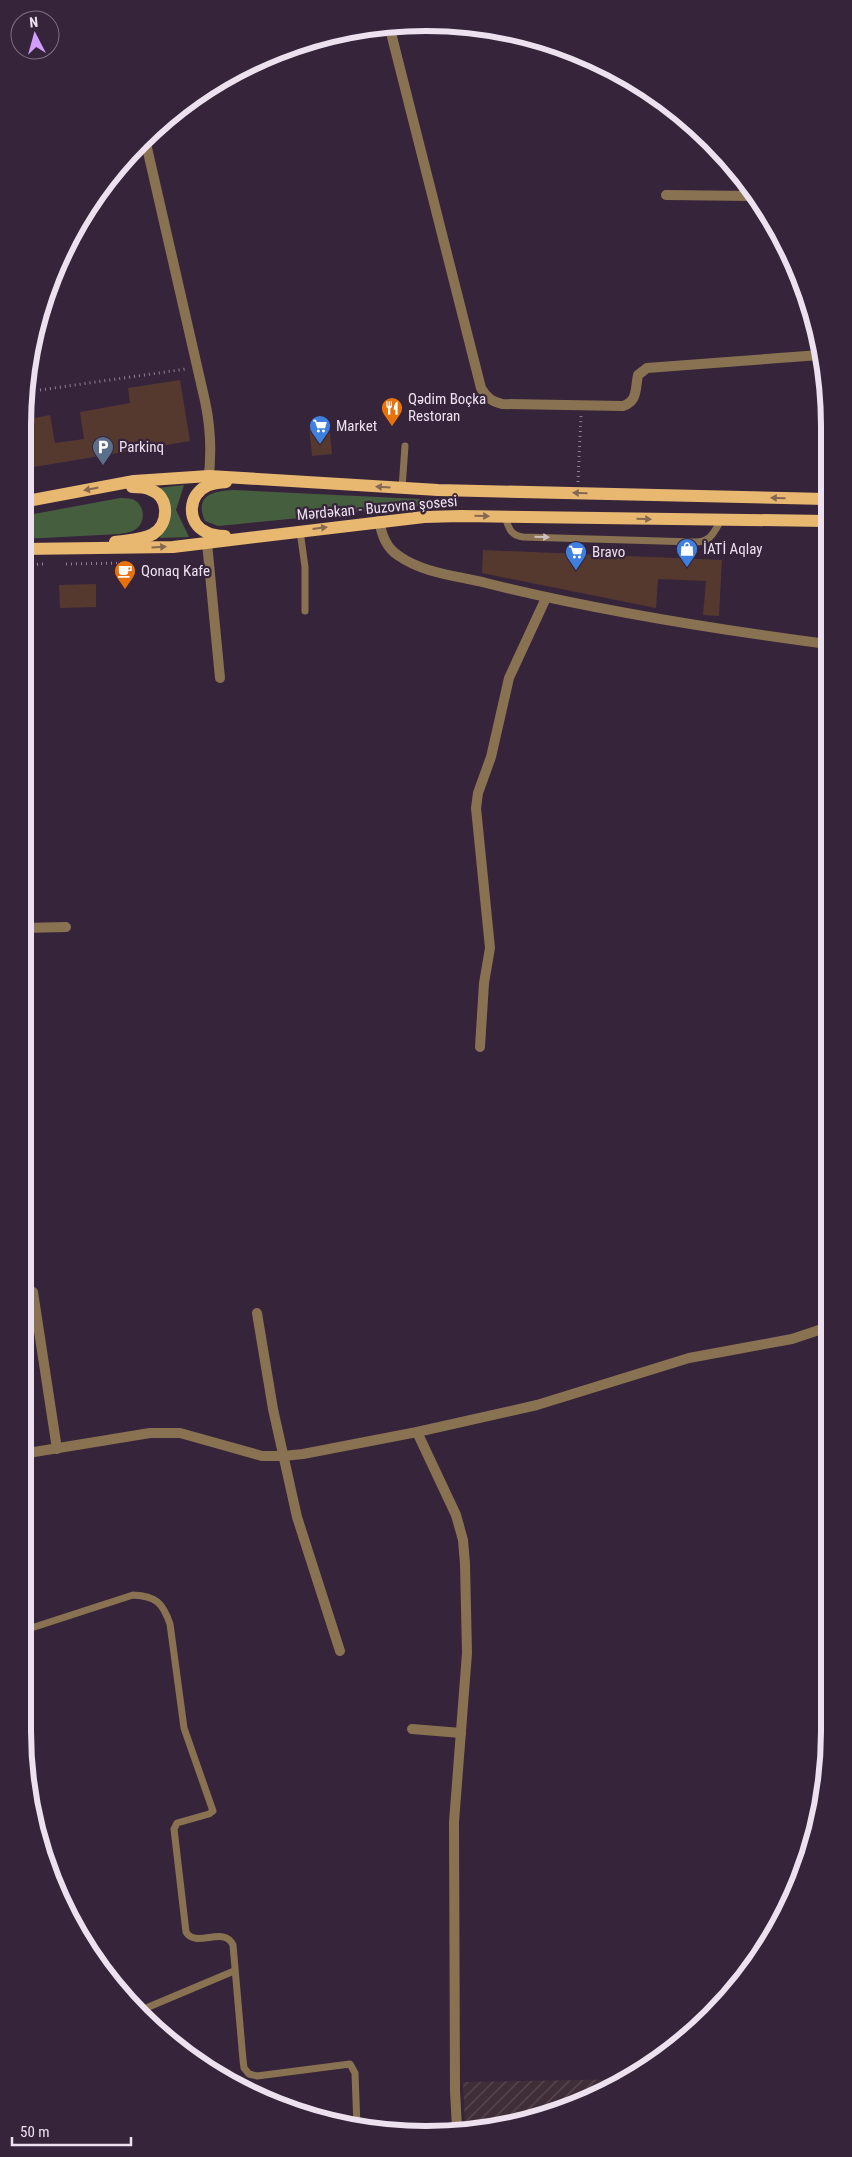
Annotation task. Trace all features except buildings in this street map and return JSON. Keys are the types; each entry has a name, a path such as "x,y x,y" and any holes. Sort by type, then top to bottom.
{"main road":[{"path":"31,500 110,485 172,477 208,481"},
{"name":"Mərdəkan - Buzovna şosesi","path":"208,481 281,480 402,488 821,499"},
{"path":"208,481 192,502 195,521 199,528 207,533 218,536 259,536"},
{"path":"78,547 136,539 152,534 159,529 165,520 164,503 154,491 110,485"},
{"name":"Mərdəkan - Buzovna şosesi","path":"31,549 142,548 207,543 424,517 821,521"}],"street":[{"path":"391,33 481,388 485,396 494,402 502,404 622,406 630,404 634,400 638,375 647,368 814,354"},
{"path":"147,147 210,427 211,451 208,481"},
{"path":"666,195 746,196"},
{"path":"379,521 383,537 389,548 398,556 413,564 546,598 697,625 821,643"},
{"path":"207,543 220,678"},
{"path":"480,1047 484,983 490,948 476,808 478,793 491,757 509,678 546,598"},
{"path":"31,928 66,927"},
{"path":"33,1292 58,1449"},
{"path":"257,1313 283,1456 307,1551 340,1651"},
{"path":"31,1453 150,1433 168,1432 187,1434 262,1456 283,1456 417,1432 537,1405 689,1358 785,1340 821,1330"},
{"path":"417,1432 456,1515 465,1564 467,1653 454,1822 457,2124"},
{"path":"412,1730 461,1733"}],"lane":[{"path":"402,488 405,446"},
{"path":"505,517 511,532 515,536 695,542 705,542 712,536 721,520"},
{"path":"300,531 305,567 305,611"},
{"path":"31,1628 133,1595 146,1595 156,1600 166,1611 170,1624 184,1728 213,1811 209,1814 177,1823 174,1829 186,1932 188,1936 194,1938 225,1936 230,1939 233,1945 244,2068 249,2074 257,2076 350,2064 354,2073 357,2119"},
{"path":"145,2008 234,1971"}],"path":[{"path":"40,390 198,367"},
{"path":"578,493 582,405"}],"shaded area":[{"path":"611,2079 553,2105 503,2118 465,2124 463,2082"}],"green space":[{"path":"184,485 176,510 189,537 160,538 167,511 158,488"},
{"path":"233,490 440,500 441,504 218,526 205,521 202,513 203,500 218,492"},
{"path":"120,498 136,501 143,512 142,522 133,531 120,534 31,539 31,515"}],"place":[{"name":"Qədim Boçka Restoran","path":"392,427"},
{"name":"Market","path":"320,445"},
{"name":"Parkinq","path":"103,466"},
{"name":"İATİ Aqlay","path":"687,568"},
{"name":"Bravo","path":"576,571"},
{"name":"Qonaq Kafe","path":"125,590"}]}
